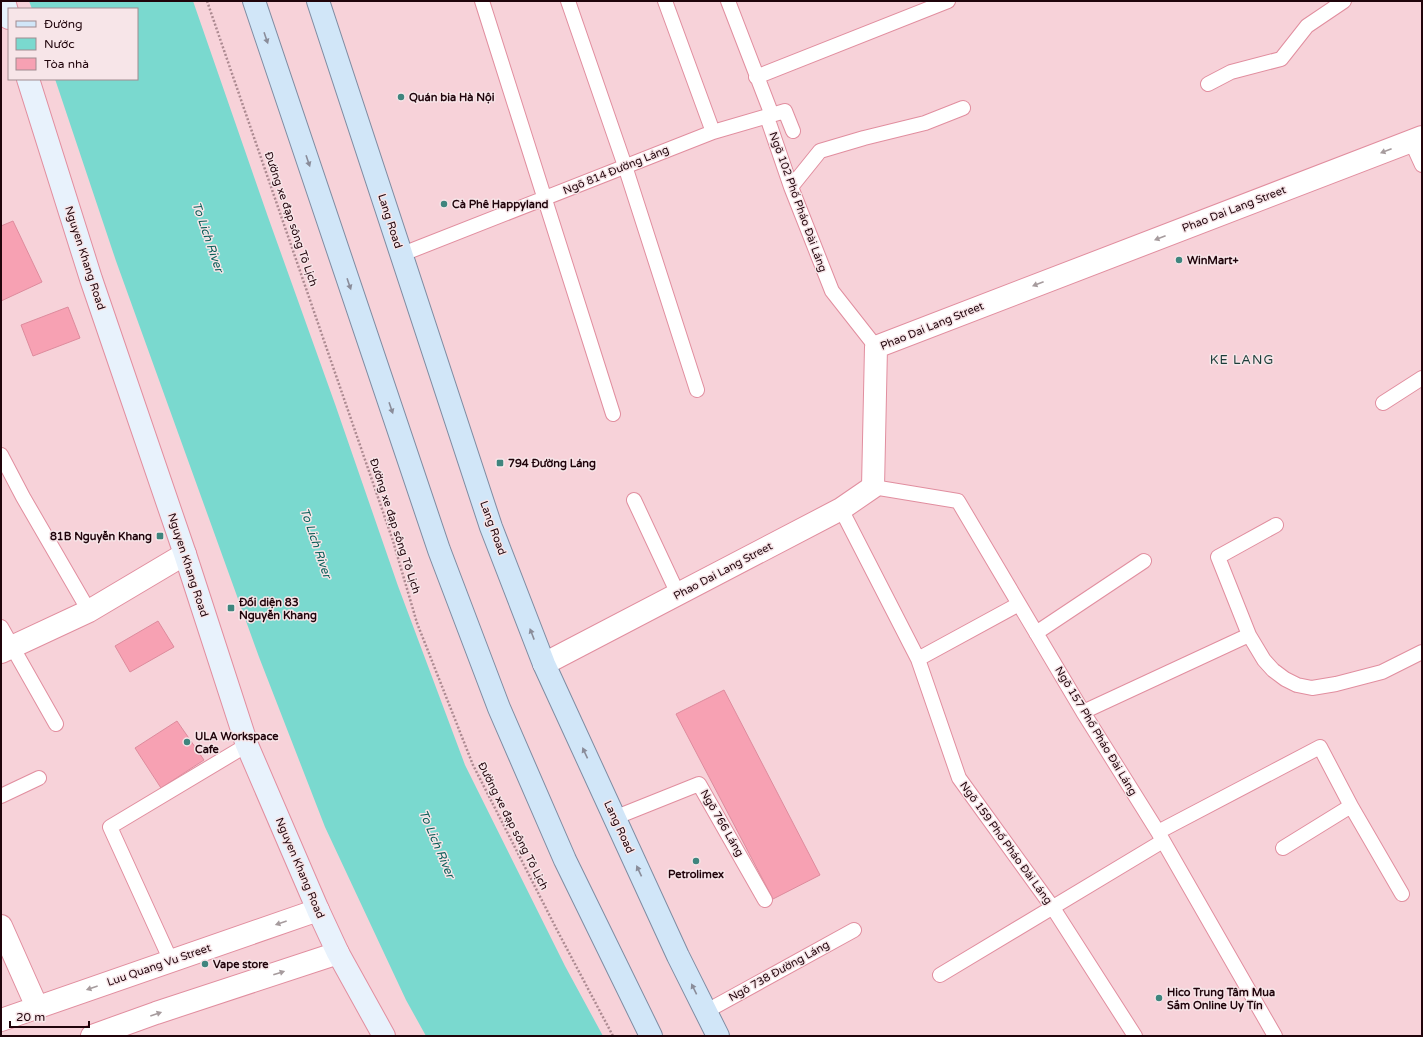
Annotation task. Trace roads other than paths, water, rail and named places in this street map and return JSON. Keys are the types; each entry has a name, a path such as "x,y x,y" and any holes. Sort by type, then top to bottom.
{"main road":[{"path":"4,1 8,15"},
{"path":"254,1 439,550 494,693 565,860 651,1036"},
{"name":"Lang Road","path":"318,1 400,255 491,527 544,664 614,818 705,1012 718,1036"},
{"name":"Nguyen Khang Road","path":"28,80 91,279 185,554 247,745 338,953 384,1036"}],"street":[{"name":"Phao Dai Lang Street","path":"544,664 841,509 873,487 876,347 1417,139"},
{"path":"6,650 89,612 185,554"},
{"name":"Luu Quang Vu Street","path":"1,1020 318,910"},
{"path":"1,926 37,1007"},
{"path":"92,1036 338,953"}],"lane":[{"path":"482,1 614,414"},
{"path":"568,1 625,166 697,390"},
{"path":"665,1 713,132"},
{"name":"Ngõ 102 Phố Pháo Đài Láng","path":"728,1 770,110 767,117 791,187 832,291 876,347"},
{"path":"756,77 948,1"},
{"path":"1208,84 1231,72 1281,59 1307,26 1344,1"},
{"path":"791,187 820,151 864,138 925,123 963,108"},
{"name":"Ngõ 814 Đường Láng","path":"400,255 546,199 625,166 713,132 785,111 793,131"},
{"path":"1417,139 1422,165"},
{"path":"1383,403 1422,378"},
{"path":"1,455 23,497 89,612"},
{"name":"Ngõ 157 Phố Pháo Đài Láng","path":"873,487 958,501 1083,712 1160,836 1275,1036"},
{"path":"634,500 678,594"},
{"name":"Ngõ 159 Phố Pháo Đài Láng","path":"841,509 918,659 959,778 1053,908 1134,1036"},
{"path":"1276,525 1218,557 1249,635 1264,660 1273,670 1285,679 1312,688 1336,684 1382,672 1422,652"},
{"path":"1036,633 1144,561"},
{"path":"918,659 1018,604"},
{"path":"1,627 6,650 56,724"},
{"path":"1083,712 1249,635"},
{"path":"171,961 110,827 247,745"},
{"path":"940,975 1053,908 1160,836 1320,746 1351,806 1402,894"},
{"path":"1,796 39,778"},
{"name":"Ngõ 766 Láng","path":"614,818 699,784 765,900"},
{"path":"1282,848 1351,806"},
{"name":"Ngõ 738 Đường Láng","path":"705,1012 854,930"}],"water":[{"name":"To Lich River","path":"29,1 193,1 398,586 465,765 565,966 603,1036 426,1036 406,1000 325,827 259,657 116,261 55,80 138,80 138,8 32,8"}],"place":[{"name":"Quán bia Hà Nội","path":"401,97"},
{"name":"Cà Phê Happyland","path":"444,204"},
{"name":"WinMart+","path":"1179,260"},
{"name":"794 Đường Láng","path":"500,463"},
{"name":"81B Nguyễn Khang","path":"160,536"},
{"name":"Đối diện 83 Nguyễn Khang","path":"231,608"},
{"name":"ULA Workspace Cafe","path":"187,742"},
{"name":"Petrolimex","path":"696,861"},
{"name":"Vape store","path":"205,964"},
{"name":"Hico Trung Tâm Mua Sắm Online Uy Tín","path":"1159,998"}],"district":[{"name":"KE LANG","path":"1242,360"}]}
